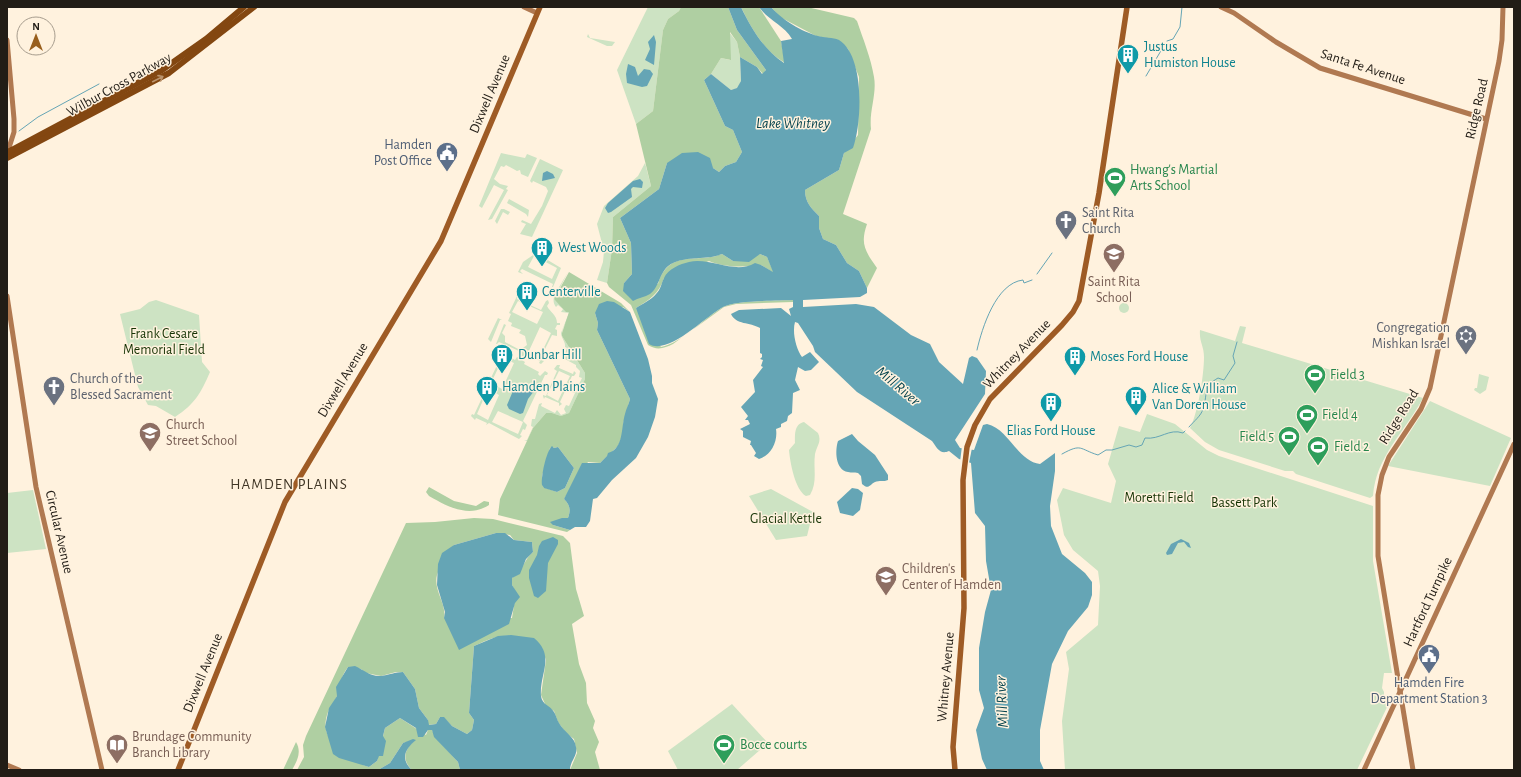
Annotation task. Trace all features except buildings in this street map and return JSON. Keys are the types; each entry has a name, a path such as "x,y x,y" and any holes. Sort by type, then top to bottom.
{"highway":[{"name":"Wilbur Cross Parkway","path":"9,154 162,70 206,39 244,7"},
{"name":"Wilbur Cross Parkway","path":"9,154 169,73 254,7"}],"main road":[{"path":"524,7 537,13"},
{"name":"Dixwell Avenue","path":"178,770 270,536 285,502 441,240 540,7"},
{"name":"Whitney Avenue","path":"955,770 953,747 964,608 964,463 967,447 979,417 990,399 1068,318 1079,301 1099,193 1128,7"},
{"name":"Santa Fe Avenue","path":"1221,7 1320,68 1486,119"},
{"name":"Ridge Road","path":"1413,770 1378,556 1379,488 1389,456 1421,409 1430,388 1501,52 1502,7"},
{"path":"7,40 14,119 14,132 9,154"},
{"name":"Circular Avenue","path":"7,296 36,487 102,770"},
{"name":"Hartford Turnpike","path":"1364,770 1514,444"},
{"path":"7,765 19,770"}],"green space":[{"path":"648,7 681,7 679,11 668,19 663,30 653,111 636,124 617,70"},
{"path":"681,7 728,7 737,30 766,70 763,74 757,67 740,57 737,42 730,32 731,60 721,58 711,74 704,80 725,126 733,130 742,152 736,162 725,166 719,172 713,168 667,163 659,189 620,218 631,243 632,274 624,283 658,284 663,273 669,266 677,261 713,257 722,254 733,261 760,254 767,257 774,273 761,265 728,266 709,261 664,278 662,284 656,292 636,308 661,347 669,345 684,336 673,344 664,348 655,348 648,345 631,305 609,287 607,283 612,249 613,217 651,186 636,124 653,111 663,30 668,19 679,11"},
{"path":"741,7 759,7 781,41 785,63 764,46 749,23"},
{"path":"771,7 807,7 854,18 857,21 867,49 875,83 871,129 843,214 867,224 864,237 865,247 869,257 877,268 867,288 859,271 847,263 836,245 823,239 819,228 819,216 807,201 805,194 805,190 839,170 844,153 858,135 859,77 848,49 838,40 816,36 780,17"},
{"path":"729,32 737,42 740,57 741,81 738,88 731,90 711,74 721,58 730,60"},
{"path":"588,34 590,38 615,42 612,46 607,46 587,37"},
{"path":"501,153 525,158 527,154 537,158 528,177 521,174 520,170 517,171 506,165 504,167 501,166 494,179 500,184 508,186 506,189 508,190 492,219 488,220 504,190 494,185 482,208 479,206"},
{"path":"540,159 563,170 532,237 520,234 526,224 521,222 522,220 531,224 542,206 548,191 546,187 530,181"},
{"path":"645,163 651,186 613,217 612,249 607,283 597,280 603,262 604,251 597,224 604,206 638,176"},
{"path":"509,199 529,210 528,217 526,214 507,203"},
{"path":"501,209 510,212 508,215 503,212 497,224 495,221"},
{"path":"536,253 561,268 553,287 553,284 522,269 520,271 523,274 518,272 523,262","holes":["534,256 557,268 552,279 528,267"]},
{"path":"568,272 554,299 555,294"},
{"path":"569,272 621,303 630,312 623,307 595,313 598,323 597,330 630,399 623,424 624,432 618,446 600,463 588,462 564,499 568,503 568,518 553,525 570,530 567,532 498,515 500,499 533,428 546,413 561,416 569,413 585,379 585,373 562,336 569,312 566,312 554,299","holes":["558,447 574,468 565,488 557,492 543,487 542,476 550,448"]},
{"path":"517,296 517,299 541,310 548,300 549,303 547,306 555,316 557,323 560,323 560,325 557,325 555,329 557,330 557,336 552,335 540,359 544,361 541,364 539,363 540,361 528,355 526,358 518,354 519,351 499,342 496,344 504,324 506,325 502,333 505,336 505,342 520,350 527,345 525,336 519,333 521,330 511,326 512,323 508,321 511,314 509,313","holes":["518,301 543,312 537,324 512,312","540,327 551,333 539,358 528,353"]},
{"path":"554,299 570,312 562,336 585,373 585,379 569,413 561,416 546,413 533,428 527,441 524,440 527,440 533,427 531,426 532,419 535,419 539,404 542,403 541,406 555,413 557,410 561,415 566,413 564,409 566,405 569,406 575,393 572,392 573,389 576,390 582,378 579,377 580,371 576,365 563,358 567,348 565,347 561,333 569,313 561,312 563,309 558,305 556,307 554,304"},
{"name":"Frank Cesare Memorial Field","path":"156,300 199,315 202,362 210,372 197,398 175,417 156,406 148,405 138,387 120,314 140,309 149,302"},
{"path":"793,300 793,302 736,304 724,307 690,332 723,307 729,305 746,302"},
{"path":"1122,303 1126,303 1128,304 1128,312 1122,313 1119,310 1119,306"},
{"path":"498,318 502,320 500,320 491,342 488,339"},
{"name":"Bassett Park","path":"1240,326 1246,327 1242,343 1423,398 1385,456 1375,482 1373,496 1370,498 1296,474 1293,471 1285,471 1219,450 1205,442 1190,428 1198,404 1204,365 1204,353 1200,338 1200,330 1235,341"},
{"path":"501,351 515,360 517,357 525,362 524,364 539,372 538,374 540,376 545,371 548,373 545,375 523,421 527,425 525,430 523,429 520,435 522,436 519,439 489,423 486,425 487,423 476,418 475,420 471,416 472,414 474,415 487,387 492,388 488,384 501,357 499,355","holes":["503,358 514,363 502,389 491,383","488,389 499,395 488,420 477,414","498,411 523,422 518,434 492,422"]},
{"path":"557,365 560,365 559,368 573,374 574,371 576,373 572,376 560,402 562,404 559,406 559,403 545,397 544,399 543,396 546,396 557,371 554,369","holes":["559,371 570,376 558,401 547,395"]},
{"path":"1479,374 1489,377 1486,390 1480,394 1474,390 1477,388"},
{"path":"1430,401 1511,438 1490,486 1388,466"},
{"name":"Moretti Field","path":"1147,414 1175,424 1207,450 1219,456 1373,506 1373,561 1392,673 1384,673 1382,688 1384,692 1384,702 1389,703 1357,770 1065,770 1062,721 1069,669 1066,652 1098,625 1100,586 1098,571 1073,550 1064,535 1057,500 1063,488 1111,503 1116,481 1108,464 1119,426 1140,432"},
{"path":"804,422 818,433 820,439 815,454 814,485 810,495 806,496 802,493 796,482 789,450 795,443 795,433 798,425"},
{"path":"429,487 454,501 476,506 484,501 489,502 489,505 474,511 459,510 429,496 426,492"},
{"name":"Glacial Kettle","path":"771,489 813,512 807,536 776,540 749,496"},
{"path":"33,490 46,549 7,553 7,493"},
{"path":"474,518 493,519 563,536 570,543 576,589 584,616 572,624 579,664 586,683 587,703 595,721 593,728 599,742 595,752 600,770 570,770 577,753 574,739 566,733 558,722 554,711 546,706 541,695 546,660 542,648 523,639 501,636 484,641 474,646 469,713 474,720 472,730 467,734 452,726 443,717 440,717 436,724 428,725 428,720 419,708 415,689 403,672 396,672 381,676 366,673 361,669 348,667 342,678 337,696 327,715 327,732 330,739 342,751 363,765 369,767 377,761 385,728 400,718 426,735 428,730 432,730 436,738 458,762 460,770 412,770 405,758 409,747 415,740 403,743 390,763 378,770 297,770 304,757 303,745 306,736 406,523","holes":["496,533 510,535 514,540 532,542 533,552 519,572 512,578 512,585 516,593 512,618 444,618 444,607 436,581 438,571 454,545"]},
{"path":"732,704 768,743 737,770 678,770 668,751"},
{"path":"296,742 299,753 296,763 292,770 283,770"}],"water":[{"name":"Lake Whitney","path":"728,7 741,7 749,23 764,45 784,63 781,41 792,39 785,30 767,16 759,7 771,7 786,20 812,34 839,40 847,48 853,60 857,75 859,107 856,137 853,148 844,153 839,170 805,190 805,194 807,201 819,216 819,228 823,239 836,245 847,263 859,271 867,288 867,293 860,297 803,300 803,307 856,304 874,307 911,335 930,344 939,362 963,384 969,358 972,356 977,358 986,371 985,394 955,440 960,448 974,450 983,425 987,424 1001,432 1019,452 1032,462 1040,464 1055,453 1055,471 1050,506 1051,526 1062,554 1085,573 1092,582 1092,595 1088,607 1068,631 1052,664 1040,730 1040,761 1044,770 987,770 982,759 976,730 984,708 979,690 979,648 985,612 991,590 986,561 985,526 975,513 971,463 959,459 949,451 941,451 932,441 857,392 815,352 813,346 798,323 795,322 794,335 800,354 802,357 810,352 819,362 811,370 805,371 798,367 795,380 800,390 793,393 792,413 788,416 787,421 781,424 781,427 776,429 775,443 770,451 759,459 754,456 756,453 750,445 751,441 743,437 743,431 740,429 750,424 748,420 745,420 748,416 741,407 755,392 753,380 763,367 761,366 763,360 760,359 762,354 760,353 760,328 740,322 733,318 731,314 739,310 781,308 791,316 789,309 793,307 793,300 746,302 723,307 676,340 666,345 657,346 649,344 636,308 654,296 659,290 666,275 675,267 682,264 697,261 739,267 755,263 773,272 767,257 760,254 749,262 733,261 722,254 677,261 667,267 656,287 650,294 633,301 623,291 624,283 632,274 631,243 620,218 659,189 667,163 682,153 698,152 710,158 713,168 719,172 725,166 736,162 742,152 733,130 725,126 704,80 711,74 731,90 737,88 741,81 740,57 757,67 762,74 766,70 737,30"},
{"path":"654,35 656,42 654,65 645,60 650,49 648,42"},
{"path":"628,64 635,67 638,76 644,69 650,70 653,74 647,86 642,87 627,83 626,74"},
{"path":"547,171 553,174 555,178 542,181 543,173"},
{"path":"640,179 643,182 642,188 633,187 631,189 632,197 608,213 605,208 608,203 633,181"},
{"path":"607,301 614,302 630,312 648,359 652,383 658,399 655,417 648,437 636,458 612,480 597,498 593,499 590,521 586,527 575,527 570,530 553,525 550,522 562,518 568,518 568,503 564,499 582,463 600,463 608,453 617,447 621,437 625,414 630,399 597,330 598,323 595,313 599,304"},
{"path":"520,383 534,391 528,399 523,413 520,414 509,409 507,405 515,386"},
{"path":"852,434 875,455 888,475 888,480 877,481 866,487 862,484 861,476 858,473 848,472 841,468 838,464 836,454 838,441"},
{"path":"552,446 554,448 558,447 574,468 565,488 557,492 544,488 542,485 544,464"},
{"path":"852,488 858,489 863,493 860,510 853,516 840,513 837,502"},
{"path":"496,533 505,533 514,540 532,542 533,552 526,559 520,574 512,578 512,585 520,597 515,603 509,624 459,650 444,618 445,612 437,585 438,564 442,553 454,545"},
{"path":"553,537 558,540 558,544 548,563 546,591 538,598 534,596 529,578 529,570 542,541"},
{"path":"1181,539 1189,543 1191,548 1184,542 1178,543 1172,554 1167,555 1166,553 1171,544"},
{"path":"511,635 534,638 541,645 544,652 545,666 541,696 544,703 555,713 561,726 574,740 576,753 570,770 460,770 458,762 434,737 432,730 428,730 423,737 418,737 416,728 400,718 385,728 383,736 386,741 383,756 379,756 377,761 369,767 339,758 333,754 325,727 329,708 337,696 336,687 348,667 355,666 377,676 403,672 415,689 419,708 428,720 429,725 436,724 440,717 444,717 452,726 467,734 472,730 474,720 469,713 474,646 498,636"},
{"path":"413,739 416,740 405,754 406,762 412,770 378,770 390,763 403,743"}],"pier":[{"path":"962,446 972,448 969,463 960,462"}],"waterway":[{"path":"1167,41 1173,39 1180,27 1182,7"},
{"path":"1146,76 1162,49"},
{"path":"19,131 38,117 99,84"},
{"path":"1037,274 1052,253"},
{"path":"977,350 982,330 992,308 1005,289 1013,283 1023,280 1024,283 1032,280"},
{"path":"1189,427 1202,412 1206,392 1210,385 1218,378 1224,380 1235,363 1233,356 1237,342"},
{"path":"1062,454 1073,449 1080,448 1098,455 1106,450 1112,450 1129,445 1136,447 1142,445 1145,438 1173,432 1183,433 1185,431"}],"place":[{"name":"Justus Humiston House","path":"1128,74"},
{"name":"Hamden Post Office","path":"447,172"},
{"name":"Hwang's Martial Arts School","path":"1115,198"},
{"name":"Saint Rita Church","path":"1066,240"},
{"name":"West Woods","path":"542,268"},
{"name":"Saint Rita School","path":"1114,274"},
{"name":"Centerville","path":"527,312"},
{"name":"Congregation Mishkan Israel","path":"1466,356"},
{"name":"Dunbar Hill","path":"502,374"},
{"name":"Moses Ford House","path":"1075,376"},
{"name":"Field 3","path":"1315,394"},
{"name":"Church of the Blessed Sacrament","path":"54,406"},
{"name":"Hamden Plains","path":"487,406"},
{"name":"Alice & William Van Doren House","path":"1136,416"},
{"name":"Elias Ford House","path":"1051,422"},
{"name":"Field 4","path":"1307,434"},
{"name":"Church Street School","path":"150,452"},
{"name":"Field 5","path":"1289,456"},
{"name":"Field 2","path":"1318,466"},
{"name":"Children's Center of Hamden","path":"886,596"},
{"name":"Hamden Fire Department Station 3","path":"1429,674"},
{"name":"Brundage Community Branch Library","path":"117,764"},
{"name":"Bocce courts","path":"724,764"}],"district":[{"name":"HAMDEN PLAINS","path":"289,484"}],"water label":[{"name":"Mill River","path":"898,386"},
{"name":"Mill River","path":"1002,702"}]}
